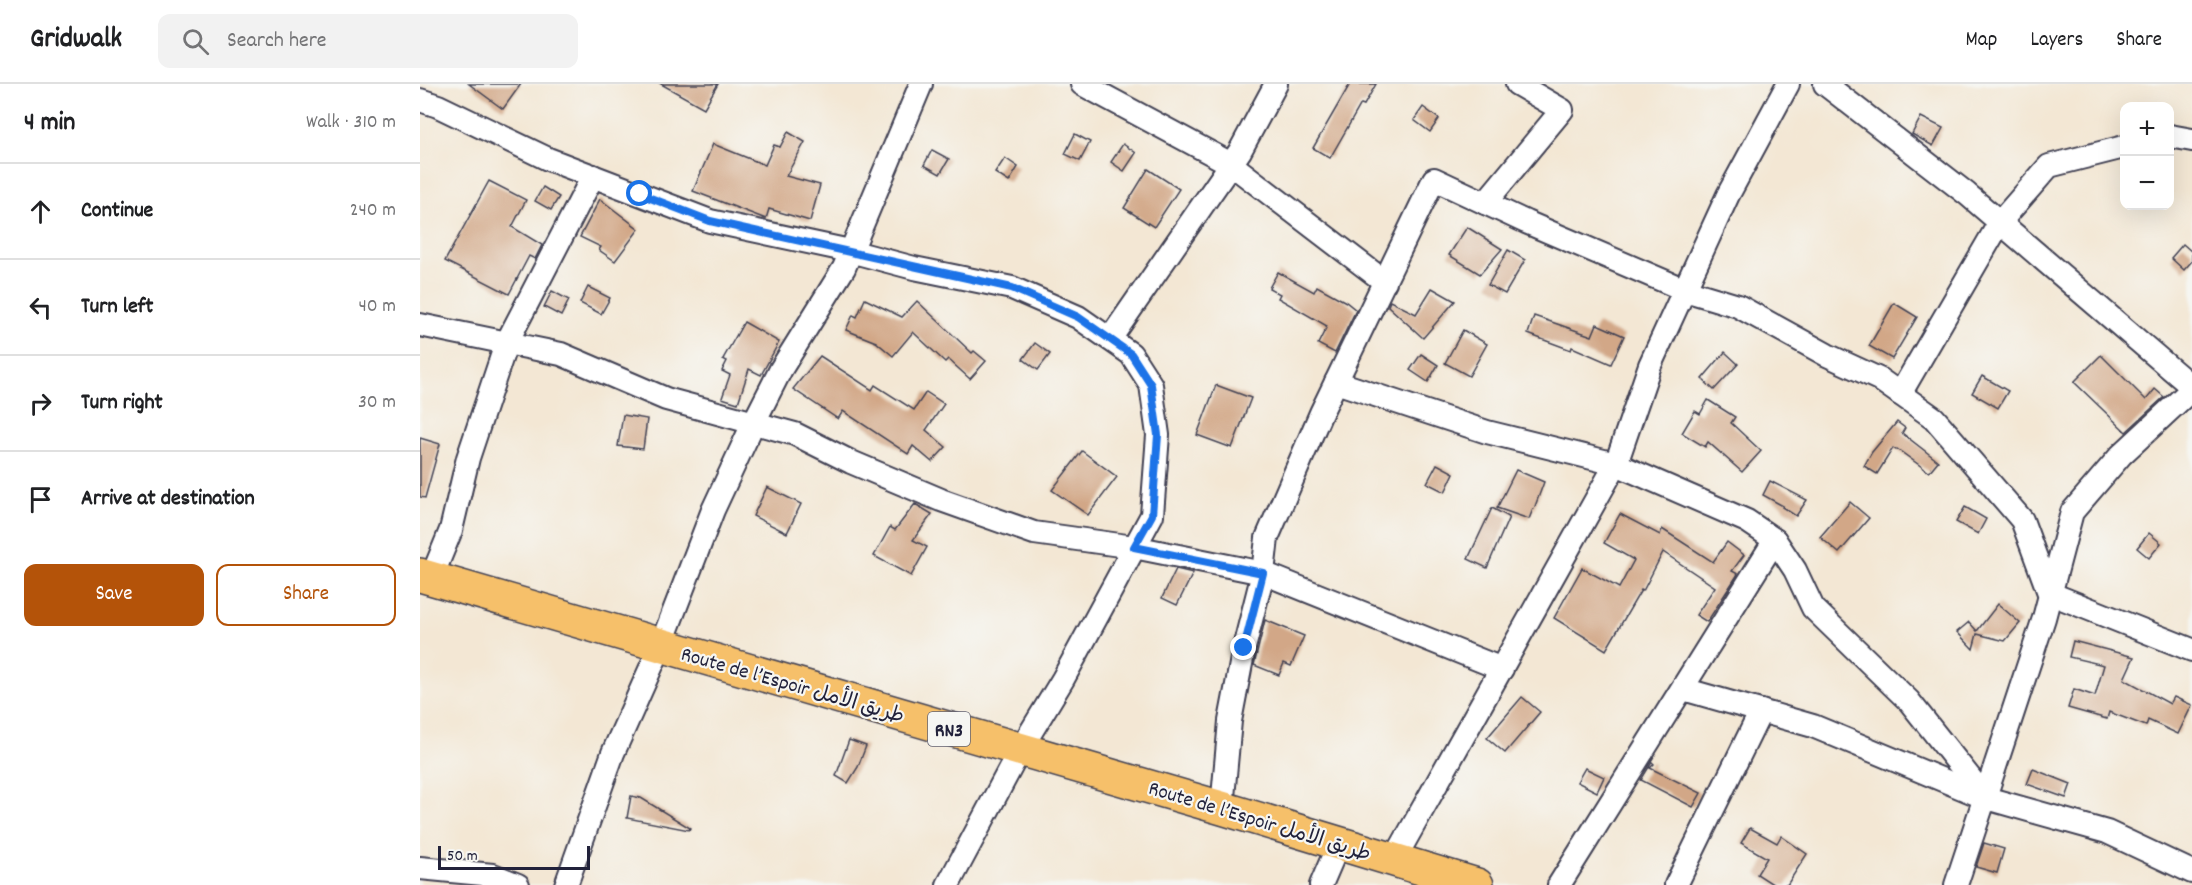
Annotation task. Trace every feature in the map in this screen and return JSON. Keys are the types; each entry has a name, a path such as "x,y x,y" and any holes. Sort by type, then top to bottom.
{"highway":[{"name":"Route de l’Espoir طريق الأمل","path":"426,577 1222,808 1477,885"}],"street":[{"path":"566,885 613,753 661,645 713,510 781,369 844,268 921,84"},
{"path":"1082,84 1231,164 1385,282"},
{"path":"1110,339 1240,151 1276,84"},
{"path":"1485,203 1562,110 1517,84"},
{"path":"1394,860 1616,464 1650,365 1728,195 1788,84"},
{"path":"1825,84 1967,194 2192,388 2121,456 2072,512 2044,618 1956,885"},
{"path":"420,100 438,106 548,159 710,221 1012,288 1078,317 1131,354 1151,385 1158,435 1152,515 1064,679 1020,750 948,885"},
{"path":"2174,137 2192,140"},
{"path":"1900,394 2000,222 2049,166 2120,148"},
{"path":"426,577 451,530 468,458 506,344 593,176"},
{"path":"1222,808 1230,721 1244,648 1263,573 1267,538 1321,413 1434,179 1685,290 1738,306 1827,355 1879,379 1934,418 2022,520 2049,593 2192,650"},
{"path":"420,326 561,354 666,399 795,434 851,462 941,500 1034,533 1134,547 1263,573 1502,669"},
{"path":"1336,382 1486,432 1616,464 1747,521 1775,540 1795,570 1813,608 1909,701 1986,798"},
{"path":"1559,885 1775,540"},
{"path":"1683,689 1813,726 1986,798 2107,832 2192,872"},
{"path":"1676,885 1761,711"},
{"path":"1321,885 1339,843"},
{"path":"420,868 493,874 518,885"},
{"path":"2187,885 2192,877"}],"building":[{"path":"469,84 521,84 503,109"},
{"path":"661,84 718,84 704,108"},
{"path":"1350,84 1376,84 1364,105 1361,104 1330,158 1313,148"},
{"path":"1423,107 1439,119 1430,132 1414,120"},
{"path":"1921,117 1943,128 1933,146 1912,134"},
{"path":"788,132 805,142 786,176 820,185 810,221 769,209 766,219 693,191 713,144 765,165 774,145 780,147"},
{"path":"1075,134 1090,142 1080,161 1065,154"},
{"path":"1123,144 1136,153 1124,171 1111,162"},
{"path":"932,150 949,159 940,174 924,165"},
{"path":"1005,158 1018,167 1009,182 995,173"},
{"path":"1148,169 1179,189 1154,227 1124,208"},
{"path":"489,181 526,200 512,227 542,245 535,259 529,256 509,294 445,261"},
{"path":"543,187 559,197 551,210 535,201"},
{"path":"600,199 639,229 615,261 599,250 601,247 580,237"},
{"path":"1467,227 1502,249 1480,274 1449,255"},
{"path":"2183,244 2192,252 2192,261 2184,270 2171,258"},
{"path":"1508,250 1525,260 1505,294 1488,285"},
{"path":"1278,272 1314,292 1317,286 1356,310 1335,353 1318,344 1327,326 1278,298 1280,294 1269,288"},
{"path":"588,287 610,298 601,314 580,303"},
{"path":"1432,288 1455,301 1423,338 1388,306 1390,301 1416,314"},
{"path":"552,291 569,300 561,316 544,307"},
{"path":"865,299 902,317 917,301 972,353 974,351 986,361 970,379 948,359 945,362 913,332 893,356 876,342 846,330 853,315 857,317"},
{"path":"1894,303 1917,317 1892,359 1869,346"},
{"path":"1534,316 1592,336 1597,324 1624,336 1611,364 1572,347 1571,350 1528,334"},
{"path":"744,322 779,342 761,375 749,369 738,403 722,398 730,375 722,371 727,361 723,359"},
{"path":"1463,330 1487,344 1469,376 1445,363"},
{"path":"1035,343 1050,354 1038,370 1023,359"},
{"path":"1725,352 1738,364 1714,390 1702,379"},
{"path":"1421,354 1438,365 1428,382 1410,370"},
{"path":"2101,355 2146,400 2155,389 2164,397 2126,432 2074,382"},
{"path":"820,356 872,390 875,385 914,410 926,392 944,404 926,430 946,447 932,462 913,446 908,454 843,411 838,419 793,389"},
{"path":"1982,376 2008,391 1998,408 1972,393"},
{"path":"1216,385 1251,398 1232,448 1197,435"},
{"path":"1708,400 1735,417 1731,423 1761,451 1742,472 1708,442 1705,447 1682,433 1695,411 1700,414"},
{"path":"623,415 647,419 643,449 618,446"},
{"path":"1897,422 1905,428 1902,433 1938,461 1929,472 1893,448 1877,474 1864,466 1872,452"},
{"path":"420,438 440,444 425,498 420,497"},
{"path":"1082,451 1117,477 1088,515 1052,490"},
{"path":"1437,464 1454,473 1445,492 1427,483"},
{"path":"1516,470 1544,482 1529,519 1497,508"},
{"path":"1770,481 1807,500 1796,516 1763,495"},
{"path":"767,487 801,504 787,533 753,516"},
{"path":"1850,502 1869,518 1839,553 1820,537"},
{"path":"915,504 932,514 913,540 927,547 911,576 874,556 890,527 895,530"},
{"path":"1965,507 1986,519 1978,534 1956,522"},
{"path":"1492,508 1509,517 1487,568 1468,559"},
{"path":"1620,514 1660,535 1662,529 1713,562 1727,542 1744,555 1732,571 1738,574 1707,622 1696,615 1715,587 1663,552 1643,591 1641,590 1606,650 1554,618 1582,568 1619,588 1634,560 1604,543"},
{"path":"2149,533 2161,543 2149,558 2137,548"},
{"path":"1176,569 1193,573 1177,605 1162,598"},
{"path":"1998,604 2020,623 2005,641 1977,634 1973,649 1957,632 1969,622 1977,631"},
{"path":"1265,620 1304,636 1291,666 1284,663 1279,675 1254,665"},
{"path":"2073,641 2134,657 2124,679 2170,704 2174,697 2192,705 2178,734 2148,720 2146,726 2109,712 2107,719 2068,708 2074,689 2095,696 2104,665 2069,657"},
{"path":"1522,697 1540,712 1505,753 1487,738"},
{"path":"849,740 866,746 858,767 848,783 836,776"},
{"path":"1652,762 1654,764 1650,768 1701,793 1693,807 1641,780"},
{"path":"1585,768 1604,777 1597,792 1577,782"},
{"path":"2033,769 2071,784 2066,798 2027,784"},
{"path":"631,796 641,798 690,828 689,830 627,818"},
{"path":"1750,828 1777,843 1781,836 1807,854 1787,885 1774,885 1757,874 1767,858 1741,843"},
{"path":"1984,843 2004,849 1997,873 1976,867"}],"route":[{"path":"640,194 710,221 1012,288 1078,317 1131,354 1151,385 1158,435 1152,515 1134,547 1263,573 1244,648"}]}
